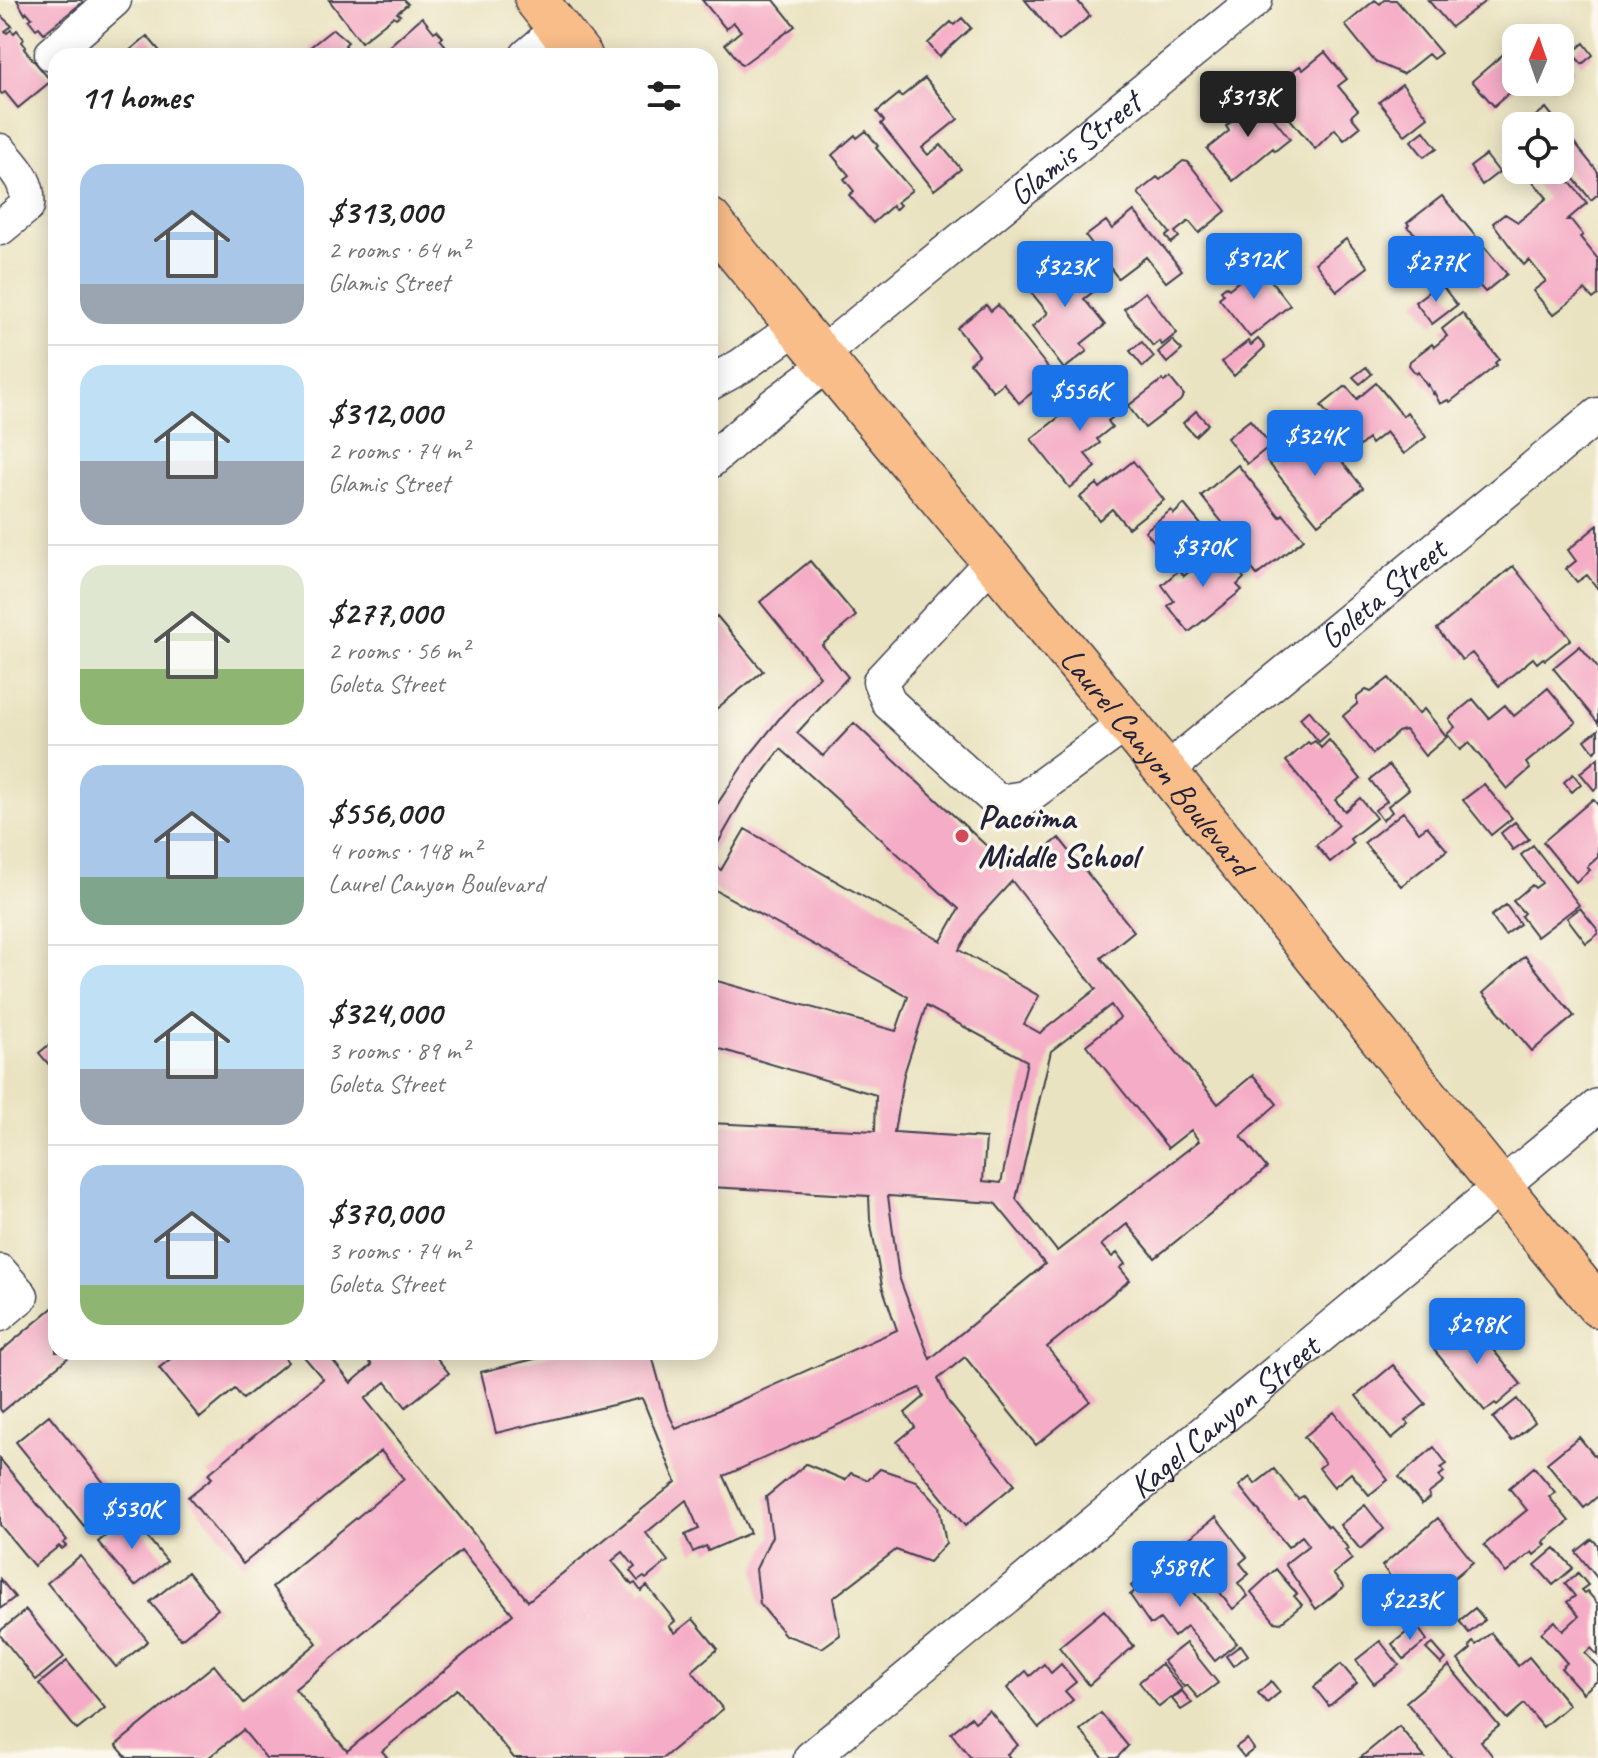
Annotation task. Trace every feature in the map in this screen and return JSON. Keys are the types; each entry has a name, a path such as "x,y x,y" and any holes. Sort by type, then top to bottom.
{"main road":[{"name":"Laurel Canyon Boulevard","path":"718,230 1127,723 1598,1306"}],"street":[{"path":"59,48 114,0"},
{"name":"Glamis Street","path":"815,348 1255,0"},
{"path":"536,48 559,28"},
{"path":"0,151 26,183 28,196 27,206 0,228"},
{"path":"718,379 741,366 815,348"},
{"path":"718,454 774,405 815,348"},
{"name":"Goleta Street","path":"1166,771 1598,415"},
{"path":"992,561 880,681 889,703 998,802 1025,798 1127,723"},
{"name":"Kagel Canyon Street","path":"811,1758 1598,1106"},
{"path":"0,1272 21,1296 0,1314"}],"building":[{"path":"17,0 83,2 44,33 39,27 36,29 29,20 32,18 27,12 25,14"},
{"path":"329,0 404,0 408,4 397,13 400,15 394,16 361,42"},
{"path":"702,0 774,0 795,26 742,65 725,44 741,31 733,22 726,29"},
{"path":"1025,0 1077,0 1090,16 1059,41"},
{"path":"1375,0 1380,4 1384,0 1396,0 1441,53 1433,59 1428,54 1403,74 1375,62 1345,25"},
{"path":"1428,0 1487,0 1451,27"},
{"path":"0,15 12,26 5,31 7,33 17,30 24,39 24,49 48,77 48,83 18,108 5,92 0,92"},
{"path":"422,17 434,32 437,30 443,37 440,39 447,48 387,48"},
{"path":"962,18 971,28 939,57 928,43 951,22 954,25"},
{"path":"333,29 348,42 345,45 348,48 309,48"},
{"path":"147,36 157,48 133,48"},
{"path":"1584,43 1593,55 1582,64 1574,51"},
{"path":"1325,52 1347,79 1338,86 1358,110 1351,116 1360,127 1344,140 1335,129 1315,149 1266,90 1300,66 1303,70"},
{"path":"1502,55 1502,96 1506,96 1494,106 1472,81"},
{"path":"925,78 958,119 922,148 928,155 941,145 961,169 934,190 881,124 884,121 877,112"},
{"path":"1402,84 1428,117 1405,135 1379,102"},
{"path":"1256,96 1290,139 1275,151 1273,148 1233,181 1207,149 1229,131 1226,126 1240,115 1237,111"},
{"path":"866,131 878,146 876,148 912,190 897,202 900,205 895,210 892,206 873,223 849,195 854,191 844,179 849,175 832,155 855,135 857,138"},
{"path":"1424,131 1437,148 1424,157 1411,141"},
{"path":"1574,142 1598,172 1598,194 1591,200 1574,179"},
{"path":"1486,155 1499,172 1482,185 1470,167"},
{"path":"1183,161 1188,162 1226,211 1199,233 1189,221 1175,232 1179,237 1171,243 1166,236 1170,233 1138,193"},
{"path":"1535,184 1571,184 1587,203 1567,220 1571,220 1583,235 1580,237 1598,259 1598,295 1593,299 1585,290 1553,315 1533,291 1546,281 1529,260 1524,265 1493,223 1505,214 1518,222 1547,198"},
{"path":"1442,196 1507,274 1485,292 1448,249 1437,258 1425,243 1422,246 1417,240 1420,238 1407,227 1407,223"},
{"path":"1134,211 1182,270 1166,282 1146,257 1118,278 1086,236 1106,221 1112,229"},
{"path":"1346,239 1368,267 1337,291 1315,263"},
{"path":"1069,251 1098,288 1084,299 1105,325 1081,344 1087,351 1064,369 1032,327 1048,313 1026,286"},
{"path":"1259,265 1290,305 1250,337 1219,298 1224,294 1221,290 1226,286 1229,289"},
{"path":"1440,283 1457,305 1432,324 1415,302"},
{"path":"1145,292 1177,333 1162,345 1159,341 1153,346 1124,309"},
{"path":"986,305 991,311 998,305 1054,375 1019,403 1003,383 993,391 970,363 979,355 957,328"},
{"path":"1462,313 1499,359 1495,363 1497,365 1450,402 1440,404 1428,384 1409,365 1432,344 1434,347 1447,336 1442,329"},
{"path":"1258,339 1265,347 1234,376 1222,362 1248,341 1251,345"},
{"path":"1172,340 1182,350 1167,363 1158,352"},
{"path":"1142,342 1154,357 1143,367 1130,351"},
{"path":"1366,367 1372,374 1360,384 1353,377"},
{"path":"1170,378 1184,395 1145,428 1128,406 1162,380 1164,382"},
{"path":"1108,379 1128,405 1108,421 1112,427 1097,439 1100,443 1085,454 1096,467 1070,488 1031,439"},
{"path":"1376,383 1403,416 1407,412 1426,437 1404,454 1386,432 1371,444 1368,439 1353,452 1329,422 1332,419 1321,406 1346,386 1357,399"},
{"path":"1196,411 1208,424 1195,436 1183,423"},
{"path":"1250,420 1271,445 1247,464 1227,438"},
{"path":"1301,434 1323,461 1335,453 1363,488 1318,524 1267,461"},
{"path":"1133,461 1164,500 1128,528 1112,509 1099,520 1080,497 1097,484 1100,488"},
{"path":"1238,465 1280,517 1283,514 1304,539 1257,575 1234,554 1242,547 1201,496"},
{"path":"1184,504 1211,537 1176,568 1145,531 1171,510 1174,514"},
{"path":"1598,525 1598,589 1587,575 1577,582 1566,569 1576,561 1568,550"},
{"path":"1218,547 1230,562 1234,559 1239,566 1236,568 1244,578 1237,585 1242,590 1189,632 1168,606 1174,601 1162,585 1179,570 1184,576"},
{"path":"810,561 856,616 822,645 848,677 797,733 823,756 854,723 1005,863 1013,854 1023,867 1059,838 1134,931 1101,958 1218,1104 1253,1075 1277,1104 1241,1136 1267,1168 1155,1258 1127,1224 1101,1245 1112,1257 1117,1253 1125,1264 1120,1268 1130,1280 1047,1347 1090,1401 1036,1445 965,1357 938,1379 949,1403 1015,1484 965,1526 897,1442 915,1427 905,1413 924,1397 920,1388 724,1476 750,1533 708,1551 706,1546 693,1552 685,1535 699,1529 686,1500 646,1533 668,1561 646,1579 644,1577 638,1581 630,1571 635,1567 623,1552 612,1561 632,1585 635,1583 641,1591 647,1586 675,1621 669,1626 675,1633 693,1619 718,1649 692,1671 723,1709 663,1758 514,1758 457,1689 382,1751 388,1758 266,1758 243,1730 208,1758 127,1758 116,1745 214,1665 244,1703 317,1643 272,1587 404,1479 381,1451 243,1564 188,1497 212,1478 208,1474 323,1379 307,1360 332,1360 351,1383 372,1365 368,1360 438,1360 449,1373 406,1407 386,1382 365,1399 528,1601 676,1482 642,1398 496,1433 481,1372 530,1360 653,1360 667,1410 676,1429 897,1330 882,1286 869,1196 718,1187 718,1123 875,1131 876,1095 718,1048 718,981 896,1031 908,997 718,891 718,868 721,870 745,829 941,941 959,909 781,749 743,799 718,843 718,803 749,756 783,714 820,676 760,602","holes":["1012,881 1096,989 1040,1033 1024,1024 1039,996 959,950 979,917","1111,1005 1120,1018 1086,1045 1168,1148 1191,1130 1199,1141 1057,1251 1016,1199 1051,1051","926,1006 1027,1061 1001,1183 983,1181 986,1138 894,1132 904,1074","888,1196 995,1203 1045,1264 930,1359 899,1277","461,1551 513,1614 347,1751 295,1689"]},
{"path":"1513,566 1571,639 1545,660 1543,658 1537,663 1533,658 1499,686 1472,653 1462,660 1437,629"},
{"path":"718,617 763,671 718,708"},
{"path":"1580,646 1598,668 1598,723 1553,668"},
{"path":"1389,678 1418,714 1424,709 1447,737 1425,756 1405,730 1398,732 1373,754 1343,716 1357,704 1357,697 1366,690 1371,692"},
{"path":"1548,688 1576,722 1526,763 1530,769 1507,789 1469,743 1460,750 1447,734 1455,727 1449,719 1473,699 1489,718 1505,705 1514,716"},
{"path":"1309,710 1328,734 1319,742 1300,718"},
{"path":"1598,730 1598,749 1594,752 1585,740"},
{"path":"1329,740 1361,779 1335,800 1345,811 1360,798 1376,818 1350,839 1353,844 1330,862 1316,845 1339,825 1286,761 1308,742 1315,741 1321,748"},
{"path":"1598,758 1598,787 1594,790 1580,773"},
{"path":"1389,765 1409,789 1388,806 1392,812 1382,820 1375,810 1387,801 1370,780"},
{"path":"1573,774 1581,784 1572,792 1564,782"},
{"path":"1484,784 1512,818 1491,835 1463,800"},
{"path":"1593,799 1598,805 1598,857 1587,867 1590,870 1576,882 1543,842"},
{"path":"1403,812 1419,832 1427,826 1447,850 1401,886 1364,843"},
{"path":"1515,822 1529,839 1513,850 1501,833"},
{"path":"1533,845 1579,905 1537,937 1521,916 1524,913 1513,901 1532,885 1535,888 1542,883 1521,855"},
{"path":"1506,905 1520,924 1505,935 1491,916"},
{"path":"1580,908 1598,930 1598,934 1586,943 1567,918"},
{"path":"1525,956 1574,1016 1532,1051 1483,993"},
{"path":"48,1046 48,1064 39,1053"},
{"path":"48,1312 48,1360 65,1360 2,1412 0,1352"},
{"path":"1468,1319 1521,1384 1497,1405 1495,1403 1485,1411 1434,1350"},
{"path":"169,1360 288,1362 243,1399 235,1389 200,1418 159,1368"},
{"path":"1393,1365 1426,1404 1405,1421 1409,1424 1391,1439 1356,1396"},
{"path":"1517,1399 1535,1422 1512,1441 1493,1418"},
{"path":"1334,1412 1388,1480 1369,1495 1351,1473 1334,1487 1319,1468 1325,1463 1304,1437"},
{"path":"49,1415 117,1499 84,1526 16,1442"},
{"path":"1579,1437 1598,1460 1598,1496 1584,1508 1547,1463"},
{"path":"1434,1447 1447,1464 1441,1468 1444,1472 1439,1476 1444,1482 1428,1494 1430,1497 1422,1504 1399,1477"},
{"path":"0,1459 67,1540 63,1543 66,1546 62,1549 59,1546 34,1566 0,1525"},
{"path":"806,1464 845,1480 851,1473 868,1480 880,1469 916,1481 939,1506 946,1543 929,1562 896,1550 833,1598 840,1635 822,1648 785,1635 760,1604 756,1569 772,1536 766,1497"},
{"path":"1534,1467 1555,1492 1549,1497 1569,1521 1543,1542 1546,1545 1534,1555 1532,1552 1506,1573 1484,1545 1527,1510 1509,1488"},
{"path":"1274,1469 1298,1499 1303,1496 1330,1526 1348,1548 1345,1550 1352,1559 1333,1574 1344,1587 1316,1609 1285,1564 1309,1545 1302,1536 1288,1547 1239,1486 1250,1477 1255,1484"},
{"path":"1365,1505 1384,1529 1360,1549 1340,1525"},
{"path":"130,1516 167,1561 135,1586 98,1542"},
{"path":"1216,1517 1247,1557 1240,1563 1249,1574 1238,1583 1248,1596 1233,1609 1182,1544"},
{"path":"1438,1518 1473,1562 1439,1590 1428,1576 1405,1595 1382,1566"},
{"path":"1592,1539 1598,1545 1598,1579 1576,1552"},
{"path":"1555,1548 1573,1568 1553,1585 1535,1565"},
{"path":"80,1556 148,1641 116,1667 47,1583"},
{"path":"1165,1558 1237,1643 1215,1661 1187,1626 1174,1637 1160,1619 1150,1624 1130,1595 1135,1591 1131,1586"},
{"path":"1276,1569 1302,1605 1280,1623 1275,1622 1251,1592"},
{"path":"188,1572 218,1609 181,1639 150,1602"},
{"path":"1578,1573 1588,1585 1581,1590 1584,1593 1587,1591 1598,1604 1598,1656 1591,1648 1585,1653 1598,1667 1598,1680 1583,1693 1561,1668 1567,1663 1541,1633 1555,1621 1563,1631 1579,1616 1567,1602 1575,1596 1565,1584"},
{"path":"0,1579 15,1597 0,1609"},
{"path":"1475,1608 1485,1620 1469,1633 1459,1621"},
{"path":"26,1610 64,1657 36,1680 0,1635 0,1631"},
{"path":"1104,1610 1134,1646 1089,1685 1059,1647"},
{"path":"1416,1625 1427,1640 1404,1659 1392,1644"},
{"path":"1491,1633 1518,1666 1529,1657 1569,1705 1543,1727 1524,1704 1507,1719 1458,1660 1471,1649 1469,1646 1473,1642 1476,1645"},
{"path":"1380,1641 1399,1665 1374,1684 1356,1660"},
{"path":"1186,1643 1218,1683 1198,1698 1187,1685 1184,1687 1163,1661"},
{"path":"1433,1644 1446,1659 1441,1664 1426,1649"},
{"path":"1241,1645 1248,1655 1233,1666 1226,1656"},
{"path":"67,1661 105,1708 77,1730 39,1684"},
{"path":"1044,1664 1051,1673 1061,1664 1076,1682 1065,1691 1073,1700 1039,1728 1007,1688 1026,1671 1030,1676"},
{"path":"1161,1664 1182,1689 1159,1707 1139,1682"},
{"path":"1341,1664 1357,1683 1329,1706 1314,1687"},
{"path":"1449,1666 1499,1726 1481,1741 1494,1758 1452,1758 1406,1702"},
{"path":"1271,1681 1280,1692 1267,1703 1258,1693"},
{"path":"1182,1691 1192,1703 1181,1710 1172,1699"},
{"path":"989,1710 1018,1745 1007,1754 1010,1758 971,1758 951,1733 971,1717 975,1722"},
{"path":"1101,1713 1128,1746 1117,1758 1103,1758 1080,1730"},
{"path":"1399,1726 1425,1758 1360,1758"},
{"path":"1247,1739 1254,1749 1244,1757 1236,1747"}],"place":[{"name":"Pacoima Middle School","path":"962,836"}]}
